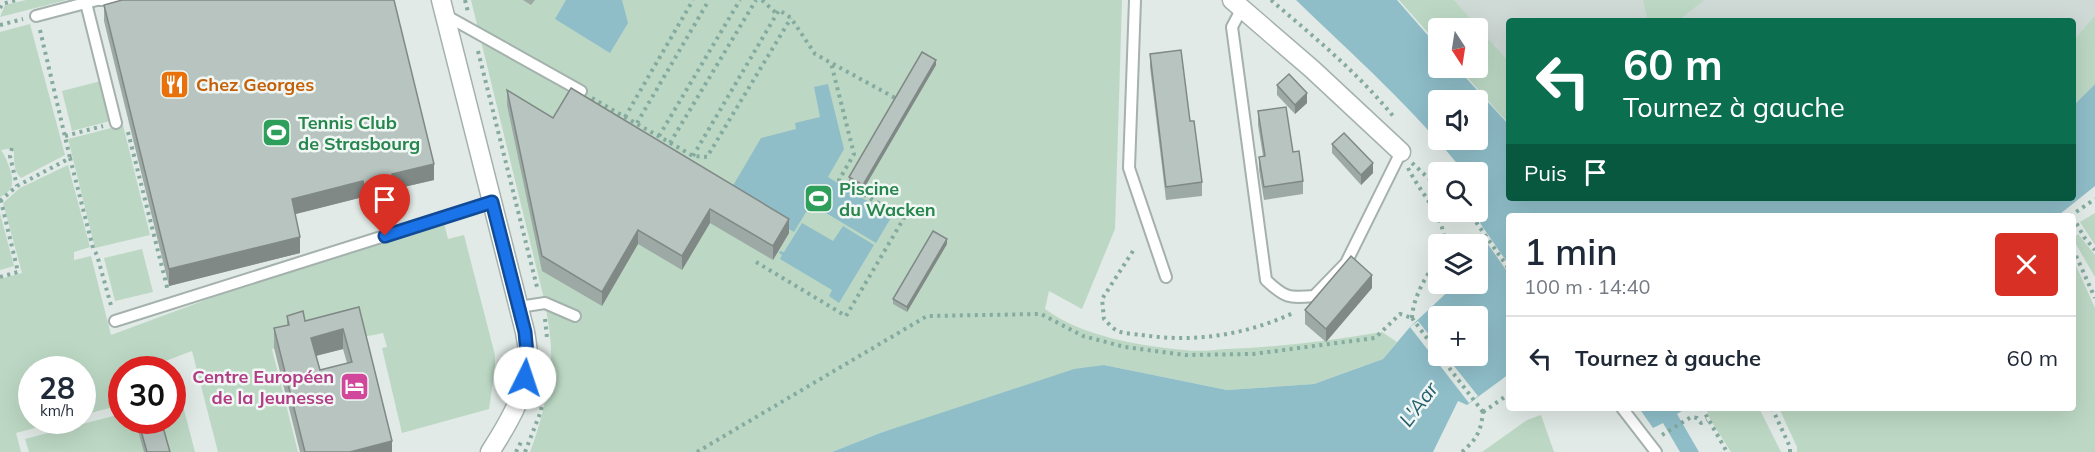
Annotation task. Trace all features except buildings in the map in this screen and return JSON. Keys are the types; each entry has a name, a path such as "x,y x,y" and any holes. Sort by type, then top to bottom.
{"street":[{"path":"1237,4 1312,69 1401,152"},
{"path":"443,7 525,332 528,365 522,390 490,452"}],"lane":[{"path":"36,16 99,0 121,0"},
{"path":"1135,0 1129,168 1166,277"},
{"path":"86,3 116,123"},
{"path":"1237,4 1232,27 1266,280 1280,294 1293,298 1314,296 1346,263 1401,152"},
{"path":"443,7 581,91"},
{"path":"115,321 492,202"},
{"path":"519,307 545,303 575,316"},
{"path":"1624,411 1656,452"}],"path":[{"path":"0,8 2,4 16,0"},
{"path":"625,117 693,0"},
{"path":"637,123 709,0"},
{"path":"659,136 740,0"},
{"path":"670,143 756,0"},
{"path":"762,0 777,14"},
{"path":"1271,0 1340,59 1372,90 1395,119"},
{"path":"693,156 779,10 791,18 815,54 906,103"},
{"path":"0,25 36,16 93,248 97,255 115,321"},
{"path":"581,91 693,156 707,157 791,18"},
{"path":"756,262 846,316 904,218 840,180 854,154 831,63"},
{"path":"65,136 125,121 171,303"},
{"path":"12,148 10,156 17,186"},
{"path":"4,150 10,156"},
{"path":"1401,152 1428,178"},
{"path":"1401,152 1414,182 1442,224 1445,234"},
{"path":"0,277 18,272 0,201 17,186 70,158"},
{"path":"2076,213 2095,199"},
{"path":"1476,222 1506,265"},
{"path":"2076,223 2095,250"},
{"path":"1133,251 1102,299 1104,319 1119,331 1163,338 1244,332 1269,324 1294,312 1314,296"},
{"path":"2076,256 2095,297"},
{"path":"1412,318 1413,307 1428,274"},
{"path":"697,452 927,316 1041,314 1083,336 1125,347 1185,355 1252,354 1375,338 1400,314 1412,318 1428,339"},
{"path":"1448,366 1483,412 1481,426 1474,441 1462,452"},
{"path":"1483,412 1506,396"},
{"path":"1703,411 1726,452"},
{"path":"1773,411 1790,447 1790,452"},
{"path":"1660,436 1689,418 1694,417 1701,423 1707,420"}],"shaded area":[{"path":"1454,0 2095,0 2095,15 2076,37 2076,18 1506,18 1506,59 1488,38 1488,18 1470,18"}],"green space":[{"path":"26,0 67,0 0,17 5,5"},
{"name":"Piscine du Wacken","path":"471,0 1122,0 1115,229 1082,309 1049,291 1045,309 1093,333 1149,346 1190,351 1284,345 1382,332 1397,342 1383,359 1314,384 1227,390 1104,365 880,433 832,452 530,452 541,418 550,372 550,332 545,303"},
{"path":"1399,0 1454,0 1470,18 1428,18 1428,33"},
{"path":"1643,0 1704,0 1682,18 1647,18"},
{"path":"2095,15 2095,84 2076,103 2076,37"},
{"path":"30,24 65,155 21,178 15,168 14,148 1,150 10,168 12,184 9,191 0,197 0,32"},
{"path":"1488,38 1506,59 1506,121 1488,100 1488,90 1479,90 1468,78 1488,78"},
{"path":"101,81 110,121 72,131 62,91"},
{"path":"123,125 150,235 95,248 68,139"},
{"path":"68,165 90,247 74,252 74,260 91,256 111,335 254,282 444,223 448,239 464,235 495,355 489,409 402,433 382,348 387,347 383,333 299,343 272,349 298,452 218,452 192,351 179,356 108,356 108,408 96,412 96,356 18,356 18,432 16,433 21,452 0,452 0,279 22,273 3,203 20,188"},
{"path":"0,213 14,266 0,270"},
{"path":"2095,213 2095,245 2080,222"},
{"path":"2078,234 2095,255 2095,277 2076,244"},
{"path":"142,249 153,292 115,301 104,258"},
{"path":"2076,266 2095,308 2095,452 1797,452 1797,447 1780,411 2076,411"},
{"path":"1707,411 1760,411 1781,452 1731,452"},
{"path":"1541,415 1554,452 1482,452 1527,420"},
{"path":"108,417 108,434 186,434 186,417 195,452 29,452 25,439 44,434 96,434 96,421"}],"water":[{"path":"566,0 622,0 628,23 610,53 555,19"},
{"path":"1296,0 1397,0 1428,36 1428,78 1466,78 1477,90 1428,90 1428,129"},
{"path":"828,84 844,149 828,177 892,216 876,243 811,204 794,232 728,194 761,138 796,129 795,123 820,117 814,87"},
{"name":"L'Aar","path":"2095,84 2095,186 2061,213 1506,213 1506,376 1467,405 1458,401 1433,452 832,452 880,433 1074,369 1104,365 1227,390 1314,384 1383,359 1410,327 1428,310 1428,366 1488,366 1488,306 1432,306 1445,294 1488,294 1488,234 1480,234 1480,222 1488,222 1488,162 1456,162 1446,150 1488,150 1488,102 1506,122 1506,201 2076,201 2076,103"},
{"path":"802,223 833,241 843,226 874,245 839,303 829,296 832,290 780,259 782,255 780,251 784,252"},
{"path":"1641,411 1682,411 1677,414 1699,452 1680,452 1663,423 1653,428"}],"pier":[{"path":"1480,223 1488,234 1480,233"},
{"path":"1488,235 1506,261 1506,270 1488,244"},
{"path":"1418,321 1428,334 1428,350 1410,327"},
{"path":"1440,366 1454,366 1478,396 1469,403"}],"place":[{"name":"Chez Georges","path":"175,84"},
{"name":"Tennis Club de Strasbourg","path":"277,132"},
{"name":"Piscine du Wacken","path":"818,198"},
{"name":"Centre Européen de la Jeunesse","path":"355,386"}],"route":[{"path":"385,236 492,202 525,332 528,365 525,378"}]}
